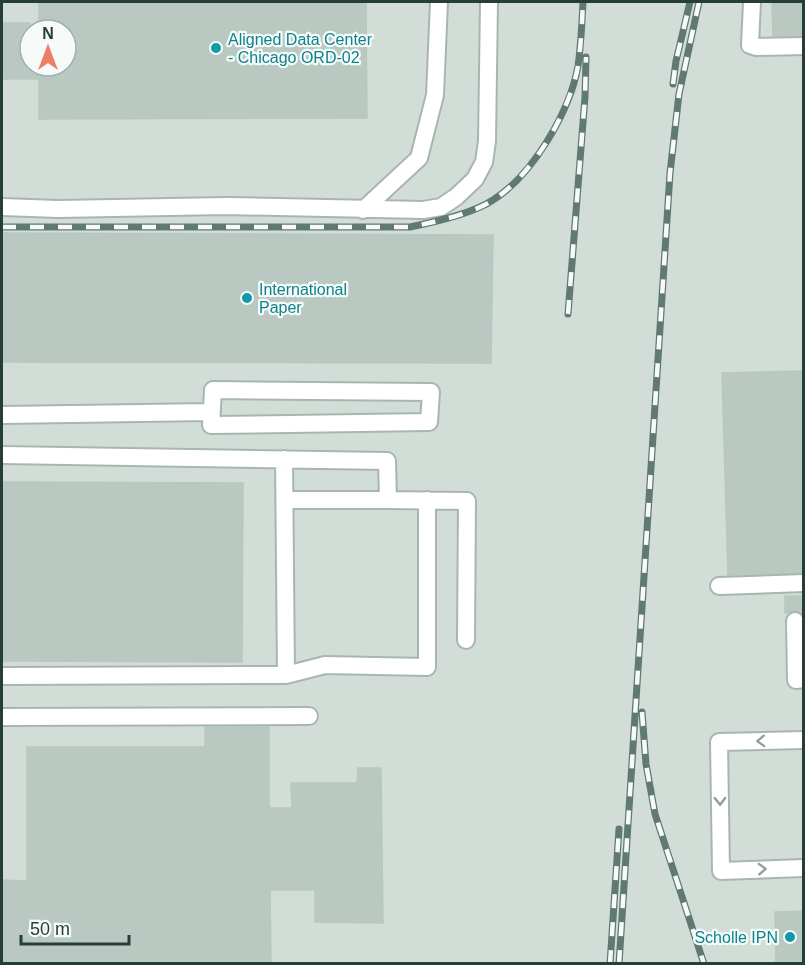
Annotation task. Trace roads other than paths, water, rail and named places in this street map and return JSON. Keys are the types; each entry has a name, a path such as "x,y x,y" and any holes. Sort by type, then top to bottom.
{"lane":[{"path":"363,210 419,158 435,95 439,2"},
{"path":"2,207 58,209 225,206 423,210 441,207 475,180 484,162 487,141 489,2"},
{"path":"752,2 750,45 756,47 804,46"},
{"path":"213,390 430,392 429,423 211,425 210,412 213,390"},
{"path":"2,415 210,412"},
{"path":"2,455 387,460 388,500"},
{"path":"284,459 286,675"},
{"path":"285,500 467,501 466,640"},
{"path":"2,676 286,675 325,665 427,667 427,500"},
{"path":"719,586 804,583"},
{"path":"795,621 796,680 804,680"},
{"path":"2,717 309,716"},
{"path":"804,740 719,742 722,872 804,868"}],"railway":[{"path":"2,227 410,227 475,209 493,200 522,175 548,140 558,122 574,84 578,66 583,2"},
{"path":"673,84 690,2"},
{"path":"619,964 670,173 679,94 699,2"},
{"path":"568,314 586,57"},
{"path":"642,712 646,764 655,814 704,964"},
{"path":"610,964 619,829"}],"place":[{"name":"Aligned Data Center - Chicago ORD-02","path":"216,48"},
{"name":"International Paper","path":"247,298"},
{"name":"Scholle IPN","path":"790,937"}]}
